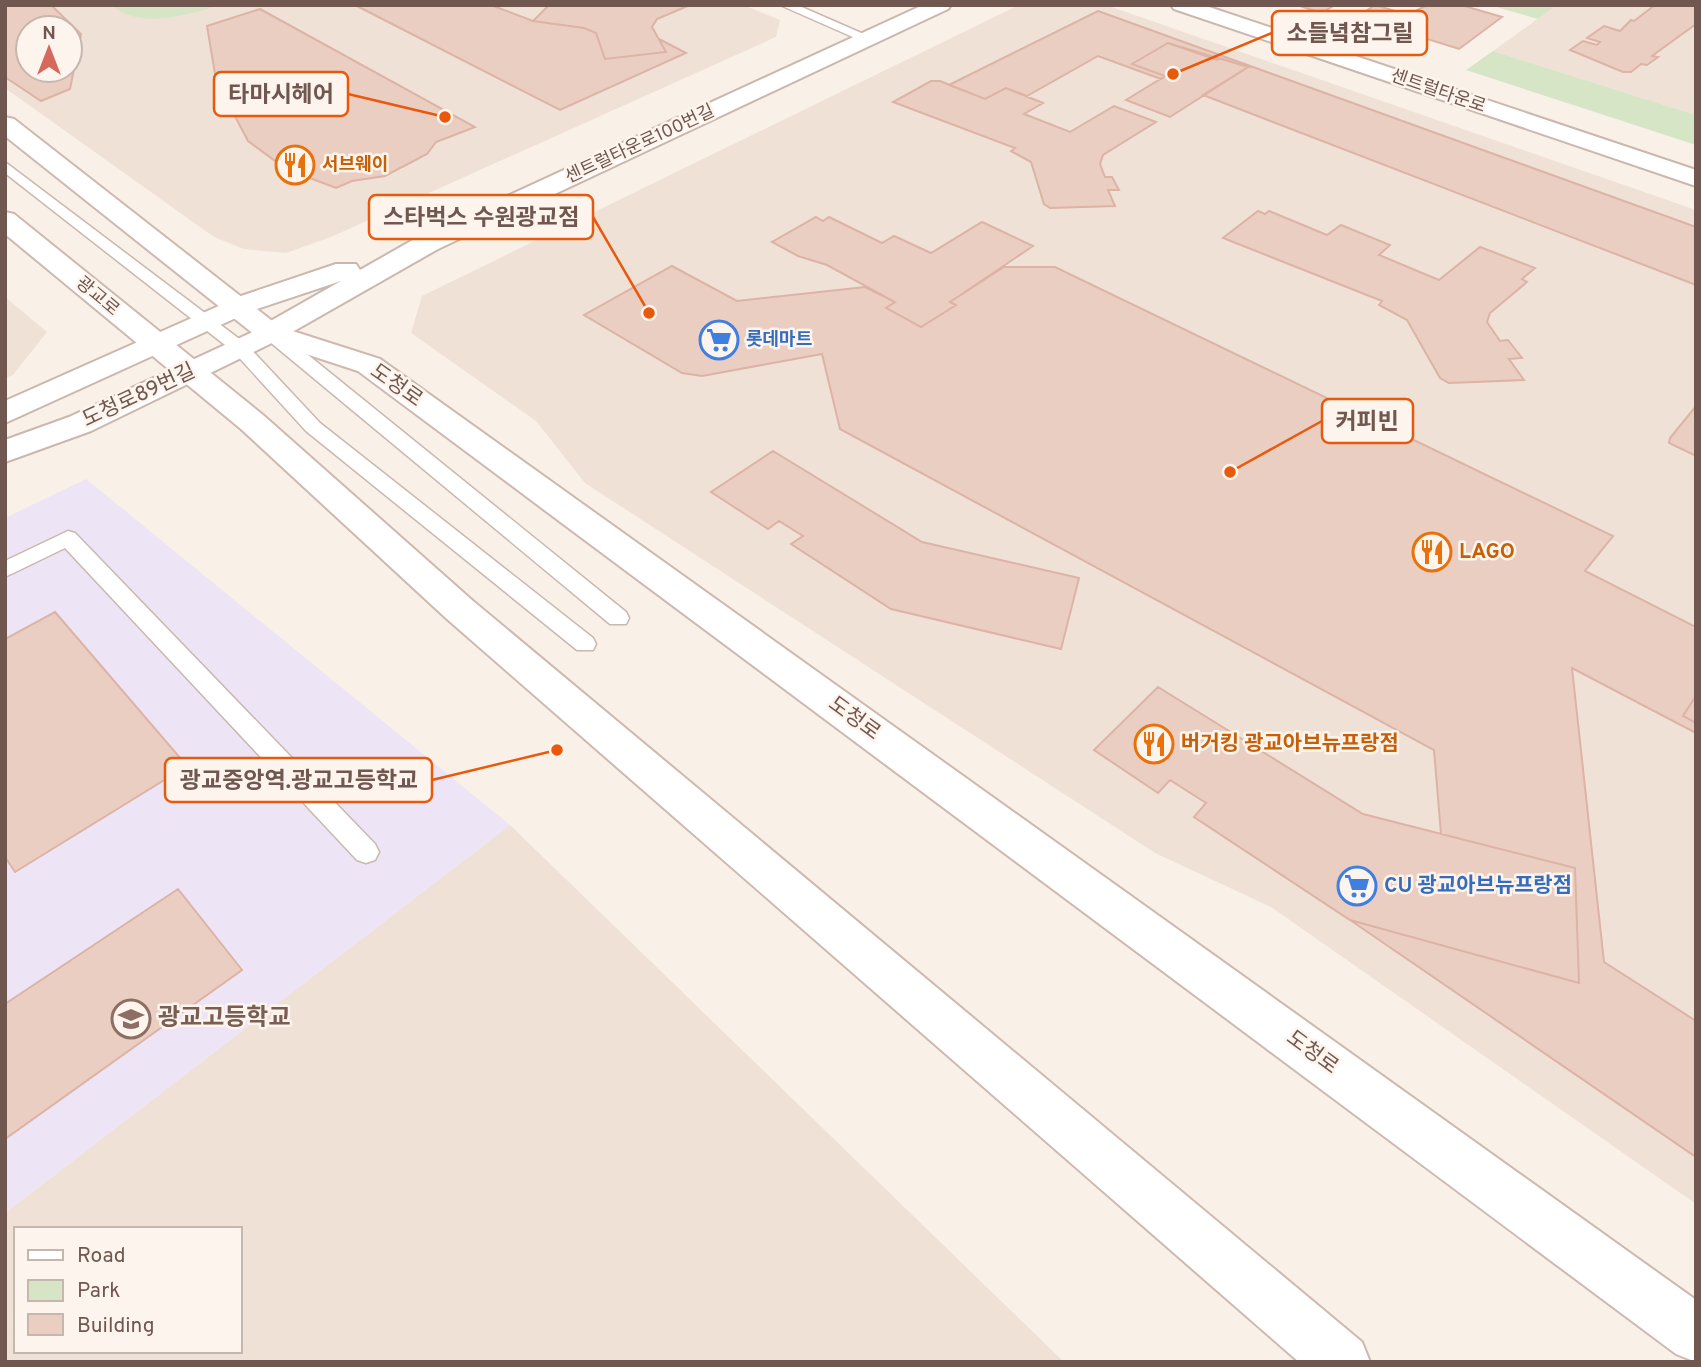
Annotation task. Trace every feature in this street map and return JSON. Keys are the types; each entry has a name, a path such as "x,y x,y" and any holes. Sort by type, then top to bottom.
{"main road":[{"name":"센트럴타운로100번길","path":"255,340 428,243 941,5"},
{"name":"센트럴타운로","path":"1181,5 1696,178"},
{"name":"도청로","path":"5,124 239,306 255,340 369,365 1696,1334"},
{"name":"광교로","path":"5,220 190,372"},
{"path":"5,413 239,306 428,243"},
{"name":"도청로89번길","path":"5,452 80,424 255,340"},
{"path":"190,372 252,422 460,610 1342,1362"}],"lane":[{"path":"786,5 869,39"},
{"path":"5,166 205,321 255,340 618,618"},
{"path":"255,340 313,427 584,644"},
{"path":"5,570 68,538 366,852"}],"shaded area":[{"path":"5,5 743,5 780,20 776,37 331,237 286,253 244,249 214,237 5,88"},
{"path":"1019,5 1106,5 1696,210 1696,1204 1271,907 1155,853 585,483 536,421 411,333 422,296"},
{"path":"1557,5 1696,5 1696,115 1493,51"},
{"path":"5,297 47,332 13,375 5,378"},
{"name":"광교고등학교","path":"86,479 510,825 5,1213 5,518"},
{"path":"510,825 1064,1362 5,1362 5,1213"}],"green space":[{"path":"111,5 221,5 179,16 150,19 123,13"},
{"path":"1489,5 1557,5 1538,19"},
{"path":"1493,51 1696,115 1696,145 1466,70"}],"building":[{"path":"5,5 51,5 60,14 14,14 14,83 5,77"},
{"path":"355,5 491,5 533,21 584,28 596,33 605,59 666,52 659,39 686,53 560,110"},
{"path":"549,5 690,5 657,19 652,27 666,52 605,59 596,33 584,28 533,21"},
{"path":"1297,5 1335,5 1321,13"},
{"path":"1375,5 1408,15 1427,5 1461,5 1502,17 1459,49 1357,17"},
{"path":"1655,5 1696,5 1696,24 1652,56 1658,57 1647,65 1641,64 1631,72 1623,72 1570,50 1583,41 1597,45 1600,42 1587,38 1604,26 1620,31 1631,20 1634,21"},
{"path":"260,9 475,127 436,142 427,154 385,176 352,181 336,188 286,169 248,141 216,80 207,26"},
{"path":"1098,11 1696,227 1696,285 1203,95 1248,67 1168,43 1132,64 1165,76 1161,79 1098,56 1027,96 1006,88 985,99 949,85"},
{"path":"1168,43 1217,60 1220,58 1248,67 1170,117 1126,100 1165,76 1132,64"},
{"path":"931,81 940,81 985,99 1006,88 1043,103 1024,114 1070,132 1114,106 1156,122 1103,155 1100,164 1105,177 1112,177 1119,190 1108,190 1115,206 1050,208 1044,204 1031,162 1011,151 1015,148 893,102"},
{"path":"16,84 71,84 70,89 41,101"},
{"path":"1258,211 1265,214 1269,211 1327,235 1341,225 1390,245 1379,255 1439,280 1480,247 1535,268 1522,279 1527,282 1490,313 1487,322 1500,341 1508,340 1522,358 1509,359 1524,380 1449,383 1440,378 1407,320 1379,305 1382,301 1223,238"},
{"path":"816,217 823,221 829,217 882,243 894,236 931,253 982,222 1033,246 950,302 956,305 921,327 886,308 895,302 827,265 798,256 772,242"},
{"path":"672,266 737,301 865,287 895,302 886,308 921,327 956,305 950,302 1004,267 1055,267 1613,536 1585,571 1696,627 1696,696 1683,716 1696,723 1696,733 1572,668 1604,962 1696,1021 1696,1157 1350,920 1579,983 1575,868 1441,834 1434,750 840,429 822,354 702,376 682,373 584,315"},
{"path":"1696,406 1696,456 1669,443 1670,438"},
{"path":"773,451 922,542 1079,578 1061,649 891,609 791,544 803,536 779,521 768,529 711,492"},
{"path":"55,612 187,766 15,872 5,857 5,639"},
{"path":"1158,687 1363,814 1575,868 1579,983 1350,920 1194,817 1206,803 1170,780 1158,793 1094,750"},
{"path":"1696,696 1696,723 1683,716"},
{"path":"178,889 242,970 5,1139 5,1004"}],"place":[{"name":"소들녘참그릴","path":"1173,74"},
{"name":"타마시헤어","path":"445,117"},
{"name":"서브웨이","path":"295,165"},
{"name":"스타벅스 수원광교점","path":"649,313"},
{"name":"롯데마트","path":"719,340"},
{"name":"커피빈","path":"1230,472"},
{"name":"LAGO","path":"1432,552"},
{"name":"버거킹 광교아브뉴프랑점","path":"1154,744"},
{"name":"광교중앙역.광교고등학교","path":"557,750"},
{"name":"CU 광교아브뉴프랑점","path":"1357,886"},
{"name":"광교고등학교","path":"131,1019"}]}
